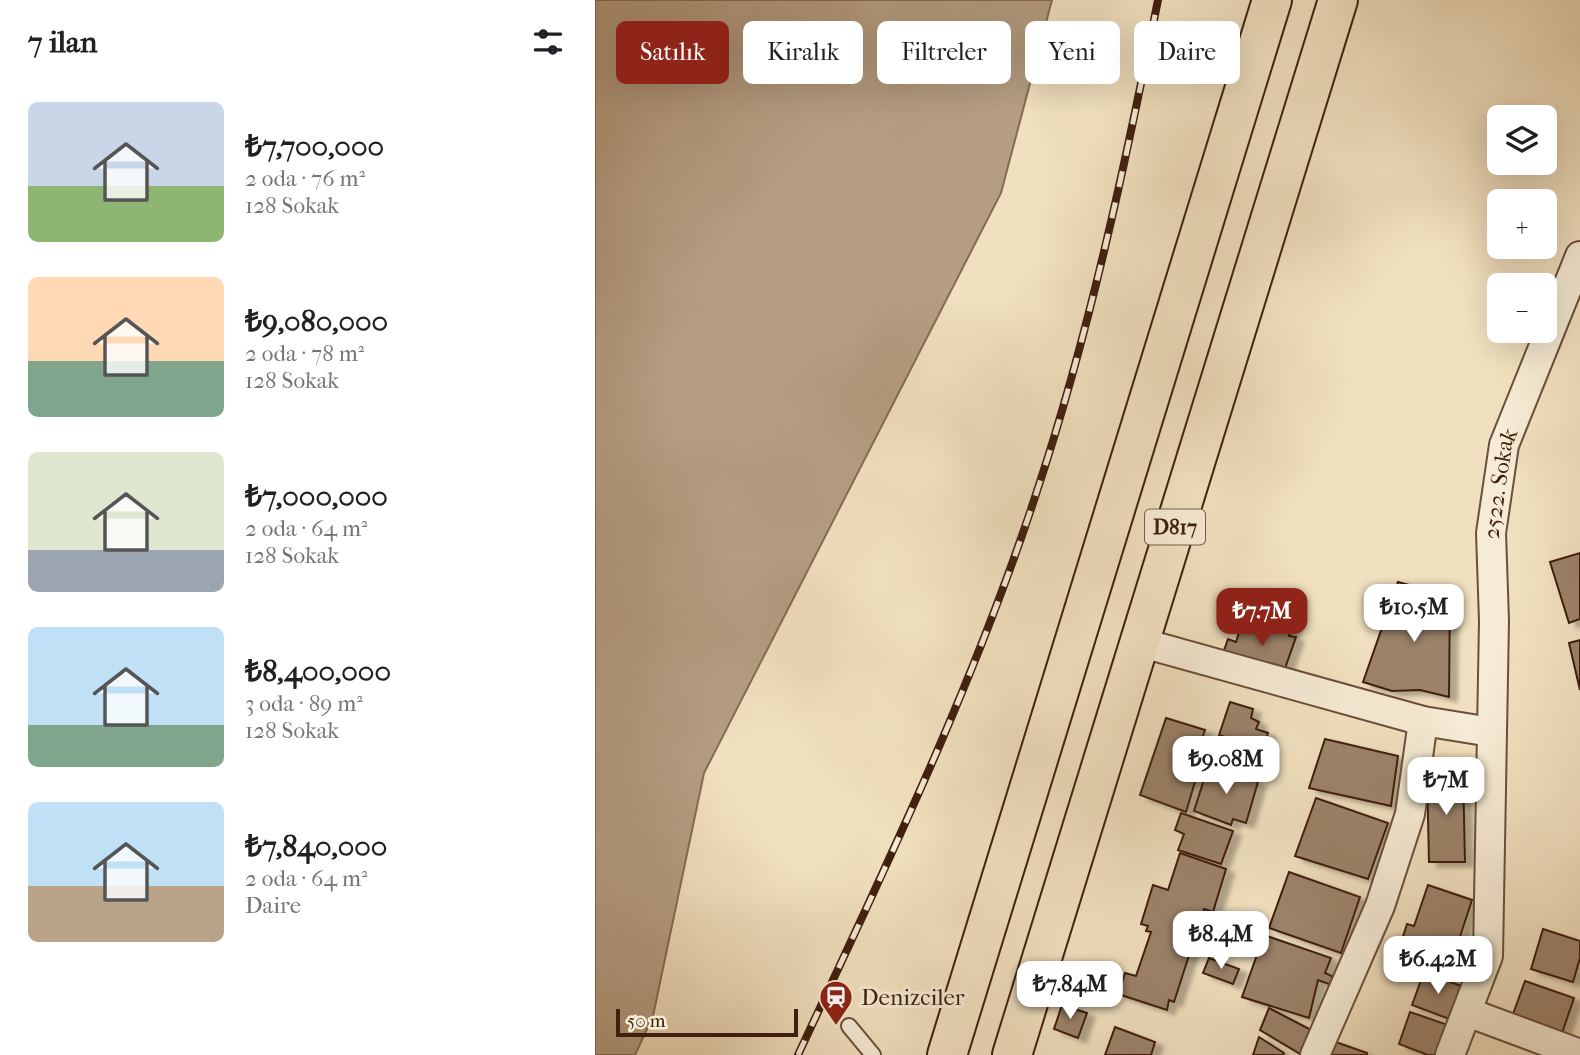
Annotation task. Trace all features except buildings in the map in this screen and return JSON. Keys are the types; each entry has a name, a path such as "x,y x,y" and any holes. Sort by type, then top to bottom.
{"highway":[{"name":"D817","path":"947,1055 1272,0"},
{"name":"D817","path":"1011,1055 1338,0"}],"street":[{"name":"2522. Sokak","path":"1450,1055 1487,956 1494,621 1491,533 1504,445 1580,256"},
{"path":"1139,642 1423,720 1492,732"},
{"path":"1315,1055 1380,906 1406,827 1423,720"},
{"path":"1468,1012 1580,1054"}],"lane":[{"path":"849,1026 873,1055"}],"shaded area":[{"path":"595,0 1052,0 1046,21 1025,21 1025,84 1030,84 1001,193 704,773 653,1016 635,1055 595,1055"}],"railway":[{"path":"798,1055 895,846 956,706 985,635 1037,491 1090,309 1158,0"}],"place":[{"name":"Denizciler","path":"836,1027"}]}
